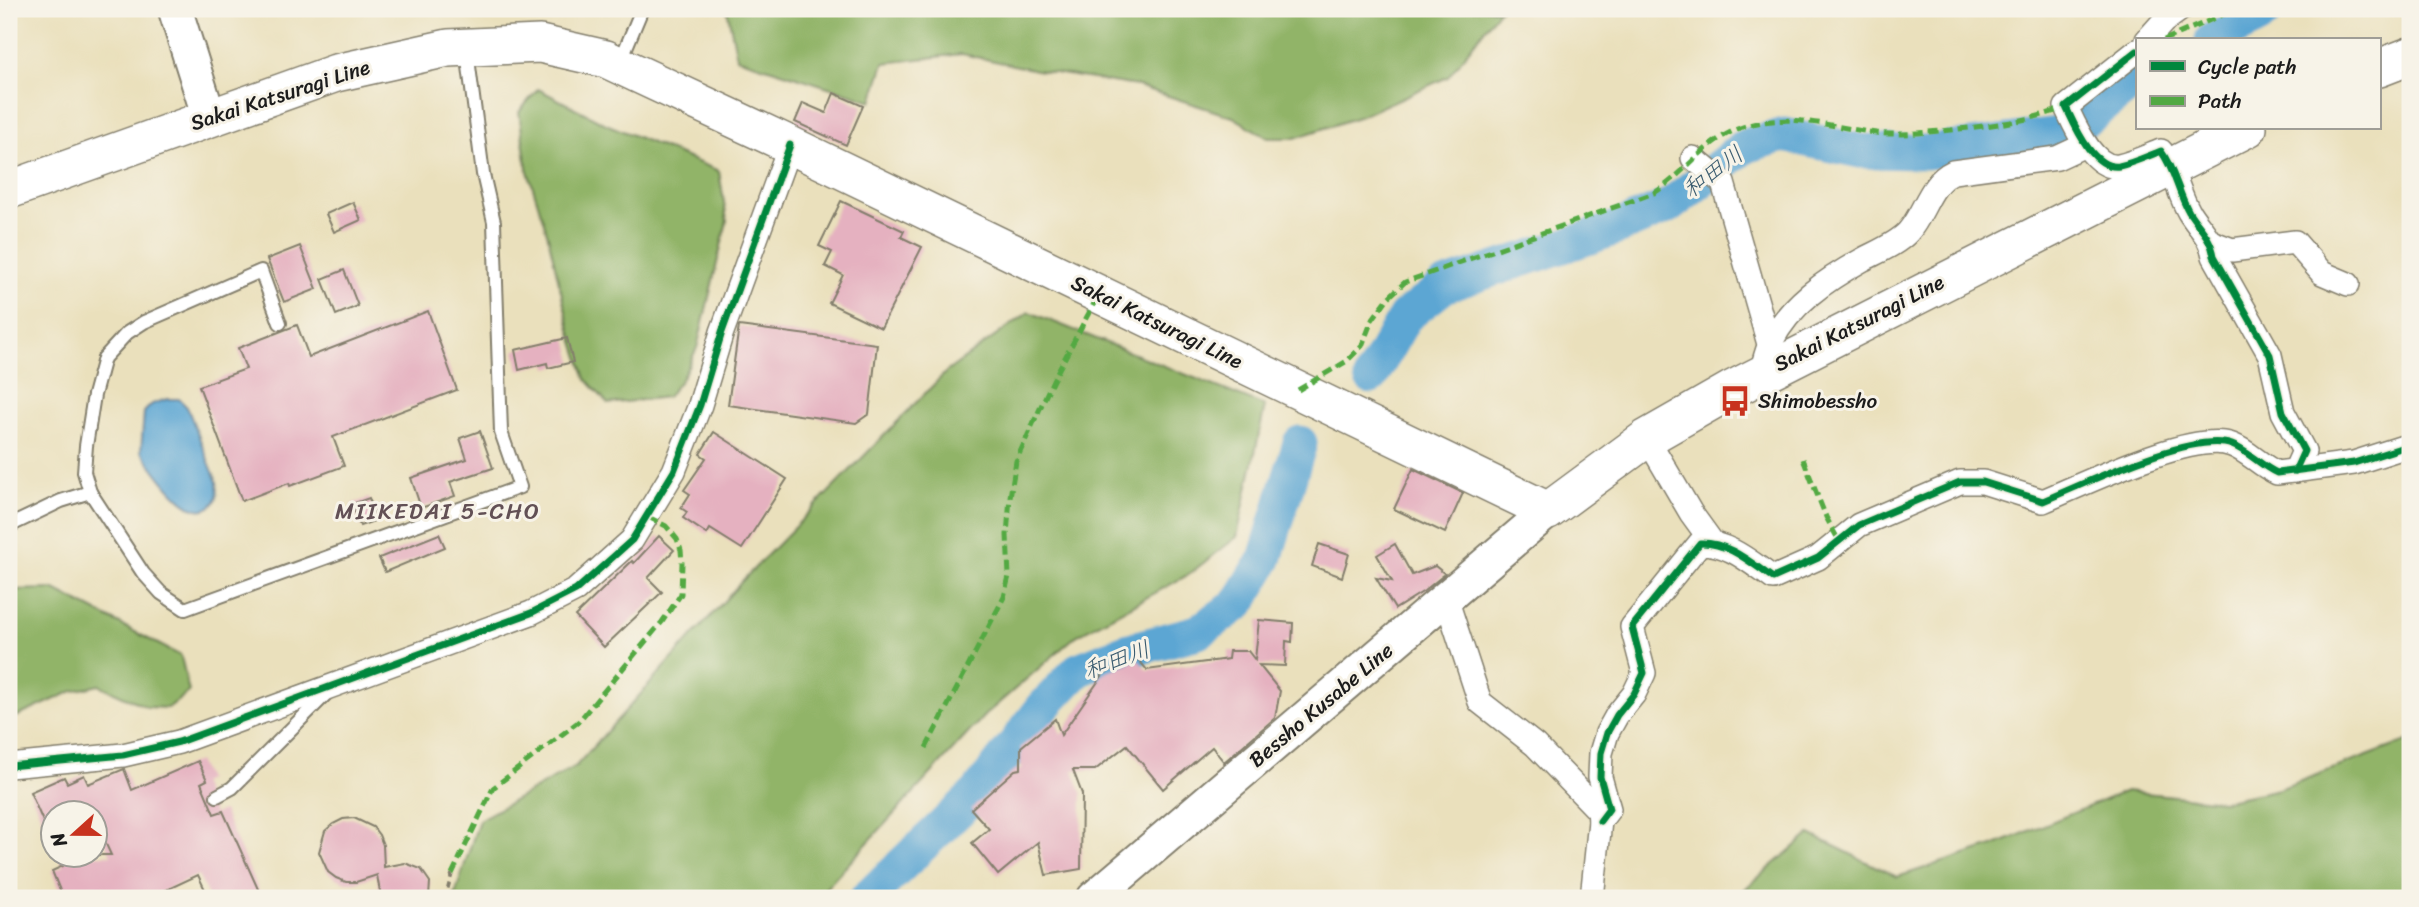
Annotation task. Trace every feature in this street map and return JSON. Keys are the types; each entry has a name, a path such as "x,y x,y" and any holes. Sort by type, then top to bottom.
{"main road":[{"path":"175,9 209,117"},
{"name":"Sakai Katsuragi Line","path":"9,190 335,73 448,48 540,44 606,59 619,65 1548,511 1647,438 1765,358 2244,130"},
{"path":"2380,68 2410,57"},
{"name":"Bessho Kusabe Line","path":"1094,898 1548,511"}],"street":[{"path":"2149,38 2163,22 2181,9"},
{"path":"2136,52 2066,107 2085,145 2104,163 2116,167 2161,151 2171,165 2189,212 2211,242 2214,256 2270,355 2283,412 2304,451 2295,471"},
{"path":"9,766 123,755 179,743 531,613 576,590 632,540 674,471 700,405 722,332 790,145"},
{"path":"1765,358 1781,326 1803,299 1844,270 1908,232 1941,177 1953,172 2057,158 2085,145"},
{"path":"1693,158 1723,183 1765,358"},
{"path":"2211,242 2232,250 2295,242 2322,273 2348,284"},
{"path":"1647,438 1691,513 1712,542"},
{"path":"1601,821 1609,809 1600,777 1601,753 1616,715 1634,694 1644,673 1632,627 1700,542 1712,542 1737,552 1773,578 1818,558 1858,525 1960,482 1983,482 2043,501 2160,453 2217,442 2232,445 2277,473 2354,463 2410,445"},
{"path":"1446,598 1480,702 1535,745 1598,811 1601,821 1592,898"}],"lane":[{"path":"619,65 642,9"},
{"path":"280,323 261,271 144,322 127,333 104,358 94,395 85,472 90,492 143,573 161,593 185,608 520,487 501,432 494,222 483,174 466,47"},
{"path":"9,526 90,492"},
{"path":"217,796 232,788 334,686"}],"path":[{"path":"445,898 452,874"}],"green space":[{"path":"727,9 1500,9 1448,77 1361,116 1295,138 1268,138 1233,117 1137,86 1036,70 962,54 884,63 872,101 737,58"},
{"path":"538,89 606,124 719,171 727,221 697,348 682,378 667,397 608,404 586,379 527,168 519,112"},
{"path":"1029,312 1265,406 1237,537 1188,575 1076,636 985,715 817,898 454,898 479,820 576,766 743,580 946,372"},
{"path":"53,589 181,656 189,692 168,708 147,707 99,685 73,691 16,717 9,708 9,590"},
{"path":"2410,740 2410,898 1734,898 1810,834 1897,877 1993,846 2126,791 2222,801 2279,789"}],"water":[{"path":"167,399 179,399 187,407 217,482 218,492 210,507 201,510 181,500 141,451 144,412 152,404"}],"building":[{"path":"834,93 863,106 846,145 795,122 803,103 826,113"},
{"path":"841,201 904,231 901,237 922,247 881,328 829,303 843,275 825,266 832,252 819,246"},
{"path":"353,202 361,220 334,232 326,214"},
{"path":"300,246 317,289 284,302 267,259"},
{"path":"344,270 358,306 336,315 322,279"},
{"path":"428,311 457,390 333,437 344,466 242,501 199,386 246,369 238,348 297,325 309,357"},
{"path":"739,326 877,344 869,414 856,423 728,405"},
{"path":"567,338 573,362 548,368 547,363 519,370 515,350"},
{"path":"480,431 493,468 450,482 455,496 421,508 411,478 467,459 460,438"},
{"path":"714,432 787,479 742,549 710,529 707,534 683,518 687,512 681,508 690,494 684,490 706,458 700,454"},
{"path":"1413,469 1463,493 1445,533 1394,509"},
{"path":"369,498 377,520 360,526 352,504"},
{"path":"439,534 445,547 385,572 379,558"},
{"path":"659,536 674,550 648,578 662,592 604,647 575,616 632,561 634,563"},
{"path":"1319,544 1349,554 1342,577 1312,566"},
{"path":"1395,544 1412,575 1435,566 1445,574 1395,609 1376,578 1392,581 1377,555"},
{"path":"1259,620 1293,623 1292,642 1286,641 1285,666 1259,665 1280,691 1275,718 1224,762 1212,747 1163,789 1127,745 1095,770 1073,770 1082,794 1081,869 1046,875 1038,842 998,875 972,843 989,829 971,809 1015,770 1021,769 1021,747 1055,719 1061,735 1104,673 1138,659 1147,670 1228,659 1229,651 1248,651 1255,660"},
{"path":"198,761 207,780 201,783 214,814 223,811 262,898 209,898 198,875 149,898 63,898 52,871 108,869 108,855 111,855 108,848 108,799 38,799 38,810 30,792 64,777 67,783 84,775 88,784 124,769 132,790"},
{"path":"354,818 373,827 379,835 383,845 384,867 405,863 421,869 430,882 429,898 381,898 377,875 356,882 346,882 328,872 319,852 325,831 343,819"}],"waterway":[{"name":"和田川","path":"2216,38 2258,18 2268,9"},
{"name":"和田川","path":"1371,377 1405,317 1444,286 1611,230 1669,206 1745,146 1784,135 1861,151 1927,152 2057,134 2092,115 2136,81"},
{"name":"和田川","path":"867,898 977,793 1044,706 1078,670 1126,651 1198,632 1238,604 1265,559 1300,443"}],"marked path":[{"path":"2169,38 2236,9"},
{"path":"1298,390 1347,361 1362,346 1372,320 1388,298 1405,282 1654,193 1709,146 1734,130 1781,120 1812,122 1876,133 1914,133 2010,122 2066,107"},
{"path":"926,748 1004,597 1009,576 1007,535 1016,461 1053,380 1099,294"},
{"path":"1803,459 1826,517 1839,541"},
{"path":"452,874 493,788 578,722 662,622 681,594 682,563 677,539 666,526 646,516"}],"cycle path":[{"path":"2136,52 2066,107 2086,145 2101,161 2119,166 2161,151 2166,158 2189,212 2207,238 2214,256 2270,355 2283,412 2304,451 2295,471"},
{"path":"9,766 123,755 179,742 531,613 576,590 632,540 674,471 700,405 722,332 790,145"},
{"path":"1600,821 1609,809 1600,777 1601,753 1607,733 1634,694 1644,673 1632,627 1700,543 1729,549 1773,578 1818,558 1859,525 1960,482 1983,482 2043,501 2138,461 2192,445 2214,442 2232,445 2277,473 2354,463 2410,445"}],"place":[{"name":"Shimobessho","path":"1735,401"}],"district":[{"name":"MIIKEDAI 5-CHO","path":"438,511"}]}
